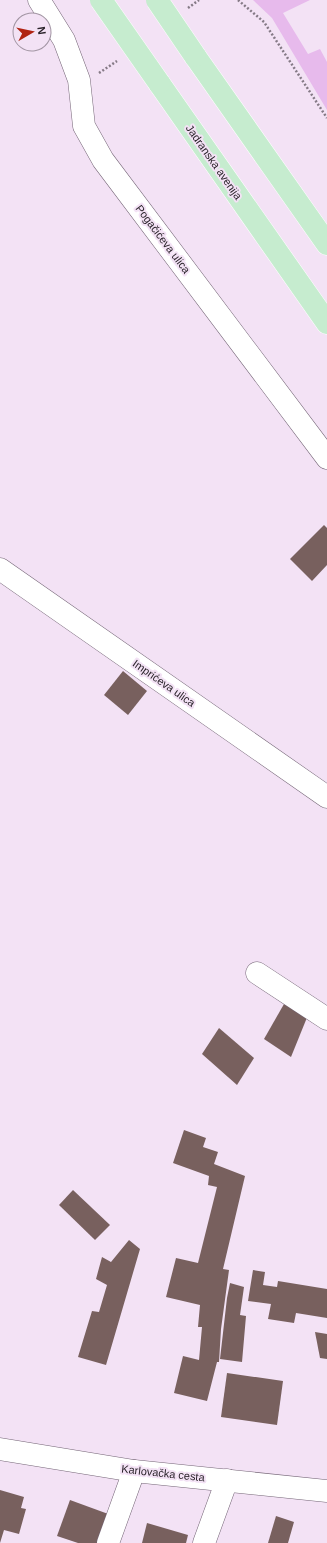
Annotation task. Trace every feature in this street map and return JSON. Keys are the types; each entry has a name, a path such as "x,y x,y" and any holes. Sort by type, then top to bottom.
{"main road":[{"name":"Jadranska avenija","path":"101,0 327,323"},
{"path":"157,0 327,244"}],"street":[{"name":"Pogačićeva ulica","path":"39,0 64,40 79,80 84,126 103,160 327,458"},
{"name":"Imprićeva ulica","path":"0,569 327,797"},
{"path":"257,973 327,1019"},
{"name":"Karlovačka cesta","path":"0,1449 134,1471 327,1491"},
{"path":"108,1543 134,1471"},
{"path":"204,1543 227,1480"}],"path":[{"path":"238,0 264,22 327,118"}],"shaded area":[{"path":"253,0 310,0 283,13 308,54 320,49 327,62 327,110 272,18"}],"building":[{"path":"324,525 327,528 327,565 312,581 290,559"},
{"path":"123,671 147,691 128,715 104,695"},
{"path":"284,1004 308,1015 291,1057 264,1039"},
{"path":"219,1028 254,1058 237,1085 202,1054"},
{"path":"184,1130 206,1138 203,1147 218,1152 214,1164 245,1176 223,1269 229,1270 221,1329 219,1362 217,1362 207,1401 174,1393 183,1356 199,1360 202,1327 198,1327 200,1305 166,1297 176,1258 198,1263 217,1187 208,1185 209,1176 173,1163"},
{"path":"73,1190 110,1225 95,1240 59,1205"},
{"path":"129,1240 140,1249 106,1365 78,1357 92,1311 99,1312 107,1285 96,1279 102,1257 111,1262"},
{"path":"253,1270 265,1272 263,1285 277,1287 278,1281 327,1289 327,1318 296,1313 294,1323 268,1319 271,1304 248,1301"},
{"path":"230,1283 244,1287 240,1315 246,1316 242,1362 220,1359"},
{"path":"315,1332 327,1334 327,1359 320,1358"},
{"path":"227,1373 283,1381 277,1425 221,1417"},
{"path":"0,1490 24,1497 21,1508 26,1509 19,1534 4,1530 0,1543"},
{"path":"70,1500 111,1515 100,1543 78,1543 57,1536"},
{"path":"276,1516 294,1522 288,1543 268,1543"},
{"path":"147,1523 188,1535 186,1543 142,1543"}]}
